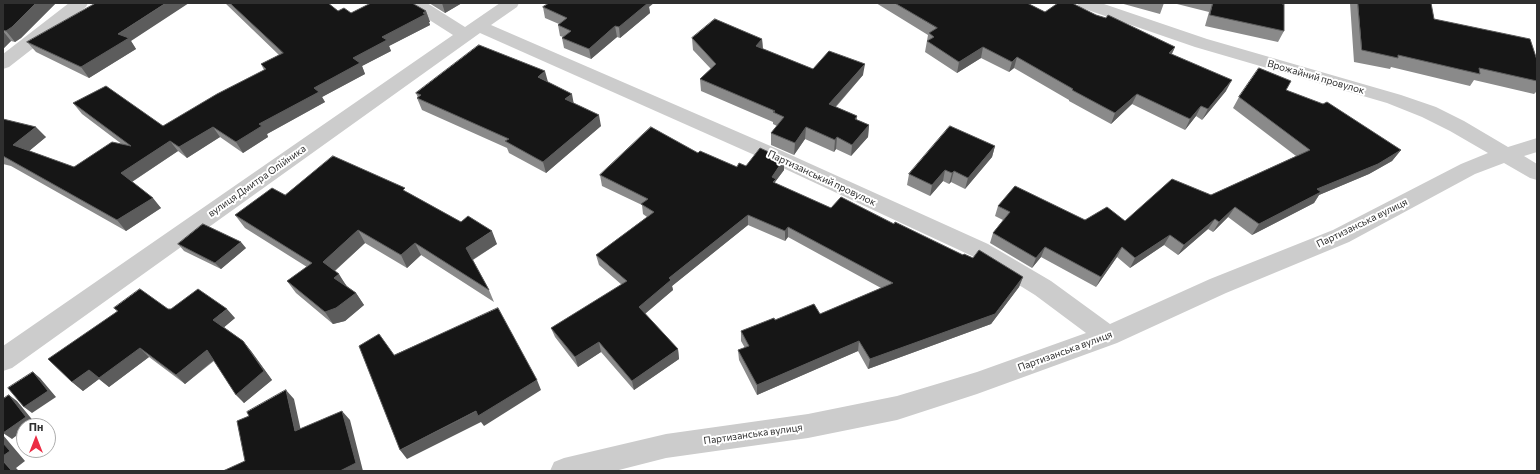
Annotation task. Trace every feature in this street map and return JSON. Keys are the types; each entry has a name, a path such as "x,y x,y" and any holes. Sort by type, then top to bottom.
{"street":[{"path":"3,63 80,3"},
{"name":"Партизанський провулок","path":"415,3 472,31 775,156 980,250 1043,288 1108,336"},
{"name":"вулиця Дмитра Олійника","path":"3,360 381,93 512,3"},
{"name":"Врожайний провулок","path":"1085,3 1208,45 1394,99 1429,112 1507,154 1537,173"},
{"name":"Партизанська вулиця","path":"564,471 666,446 808,426 897,408 977,383 1108,336 1218,286 1341,236 1468,169 1507,154 1537,145"}],"building":[{"path":"3,3 36,3 6,31 3,30"},
{"path":"96,3 166,3 118,34 129,38 81,67 27,42"},
{"path":"230,3 328,3 338,11 344,8 351,13 371,3 412,3 426,11 423,13 426,14 382,37 387,40 353,58 360,63 314,88 319,92 259,124 262,126 236,142 213,127 179,147 170,141 121,173 153,198 117,220 3,156 3,119 36,127 13,145 74,167 112,142 131,146 73,103 106,86 163,126 217,94 266,69 261,64 283,53"},
{"path":"549,3 648,3 619,27 615,26 589,49 562,38 571,31 558,25 567,18 543,7"},
{"path":"895,3 1027,3 1045,12 1058,3 1072,3 1096,15 1106,18 1108,15 1175,47 1169,53 1232,80 1208,109 1201,106 1190,119 1137,94 1115,113 1072,90 1073,89 1017,57 1012,62 983,47 959,62 927,41 934,37 929,33 937,28"},
{"path":"1213,3 1282,3 1284,4 1284,31 1210,15"},
{"path":"1358,3 1431,3 1434,19 1530,39 1537,60 1537,81 1479,68 1480,74 1398,55 1398,58 1362,50"},
{"path":"715,19 762,39 756,46 813,69 829,51 865,64 829,104 857,116 855,119 869,125 852,145 837,137 835,140 806,127 795,143 771,133 784,117 773,112 775,111 700,79 716,64 692,38"},
{"path":"479,45 545,71 538,77 572,94 565,99 599,115 543,162 505,141 509,139 417,98 421,95 416,93"},
{"path":"1259,68 1291,81 1286,90 1323,104 1327,102 1401,150 1378,164 1317,189 1321,192 1259,224 1235,207 1219,222 1215,219 1184,245 1170,235 1135,258 1122,247 1101,277 1045,247 1036,258 993,233 1010,212 998,206 1015,186 1085,220 1107,207 1125,221 1172,179 1211,195 1310,150 1239,97"},
{"path":"950,126 995,146 968,178 954,171 952,173 945,170 932,185 909,174"},
{"path":"651,127 698,153 700,151 737,167 739,163 746,166 760,148 784,159 772,177 776,179 773,182 831,208 841,197 894,224 895,222 963,255 964,254 973,258 979,250 1023,277 995,314 870,359 859,341 757,385 738,350 749,346 741,331 774,318 775,320 814,304 820,314 893,283 788,227 785,231 748,215 669,278 671,280 639,307 678,349 632,381 599,342 575,357 551,328 627,281 596,255 654,212 641,204 648,199 600,175"},
{"path":"333,156 405,188 403,190 461,222 468,216 492,231 466,248 489,290 415,243 401,255 358,230 323,262 339,274 334,278 356,293 336,308 325,312 287,281 312,263 235,215 272,188 285,195"},
{"path":"203,224 241,242 215,263 178,244"},
{"path":"140,289 168,309 171,309 198,289 227,309 213,320 243,341 264,371 236,395 207,350 176,375 140,348 99,378 89,370 72,382 48,359 118,311 114,308"},
{"path":"498,308 537,380 478,416 476,411 400,450 359,346 379,334 394,355"},
{"path":"33,372 48,391 24,407 8,388"},
{"path":"286,390 295,431 342,411 356,463 340,471 223,471 245,461 237,421 249,416 247,412"},
{"path":"9,395 26,417 16,418 16,424 3,433 3,399"},
{"path":"3,443 10,451 3,456"},
{"path":"3,461 12,471 3,471"}]}
